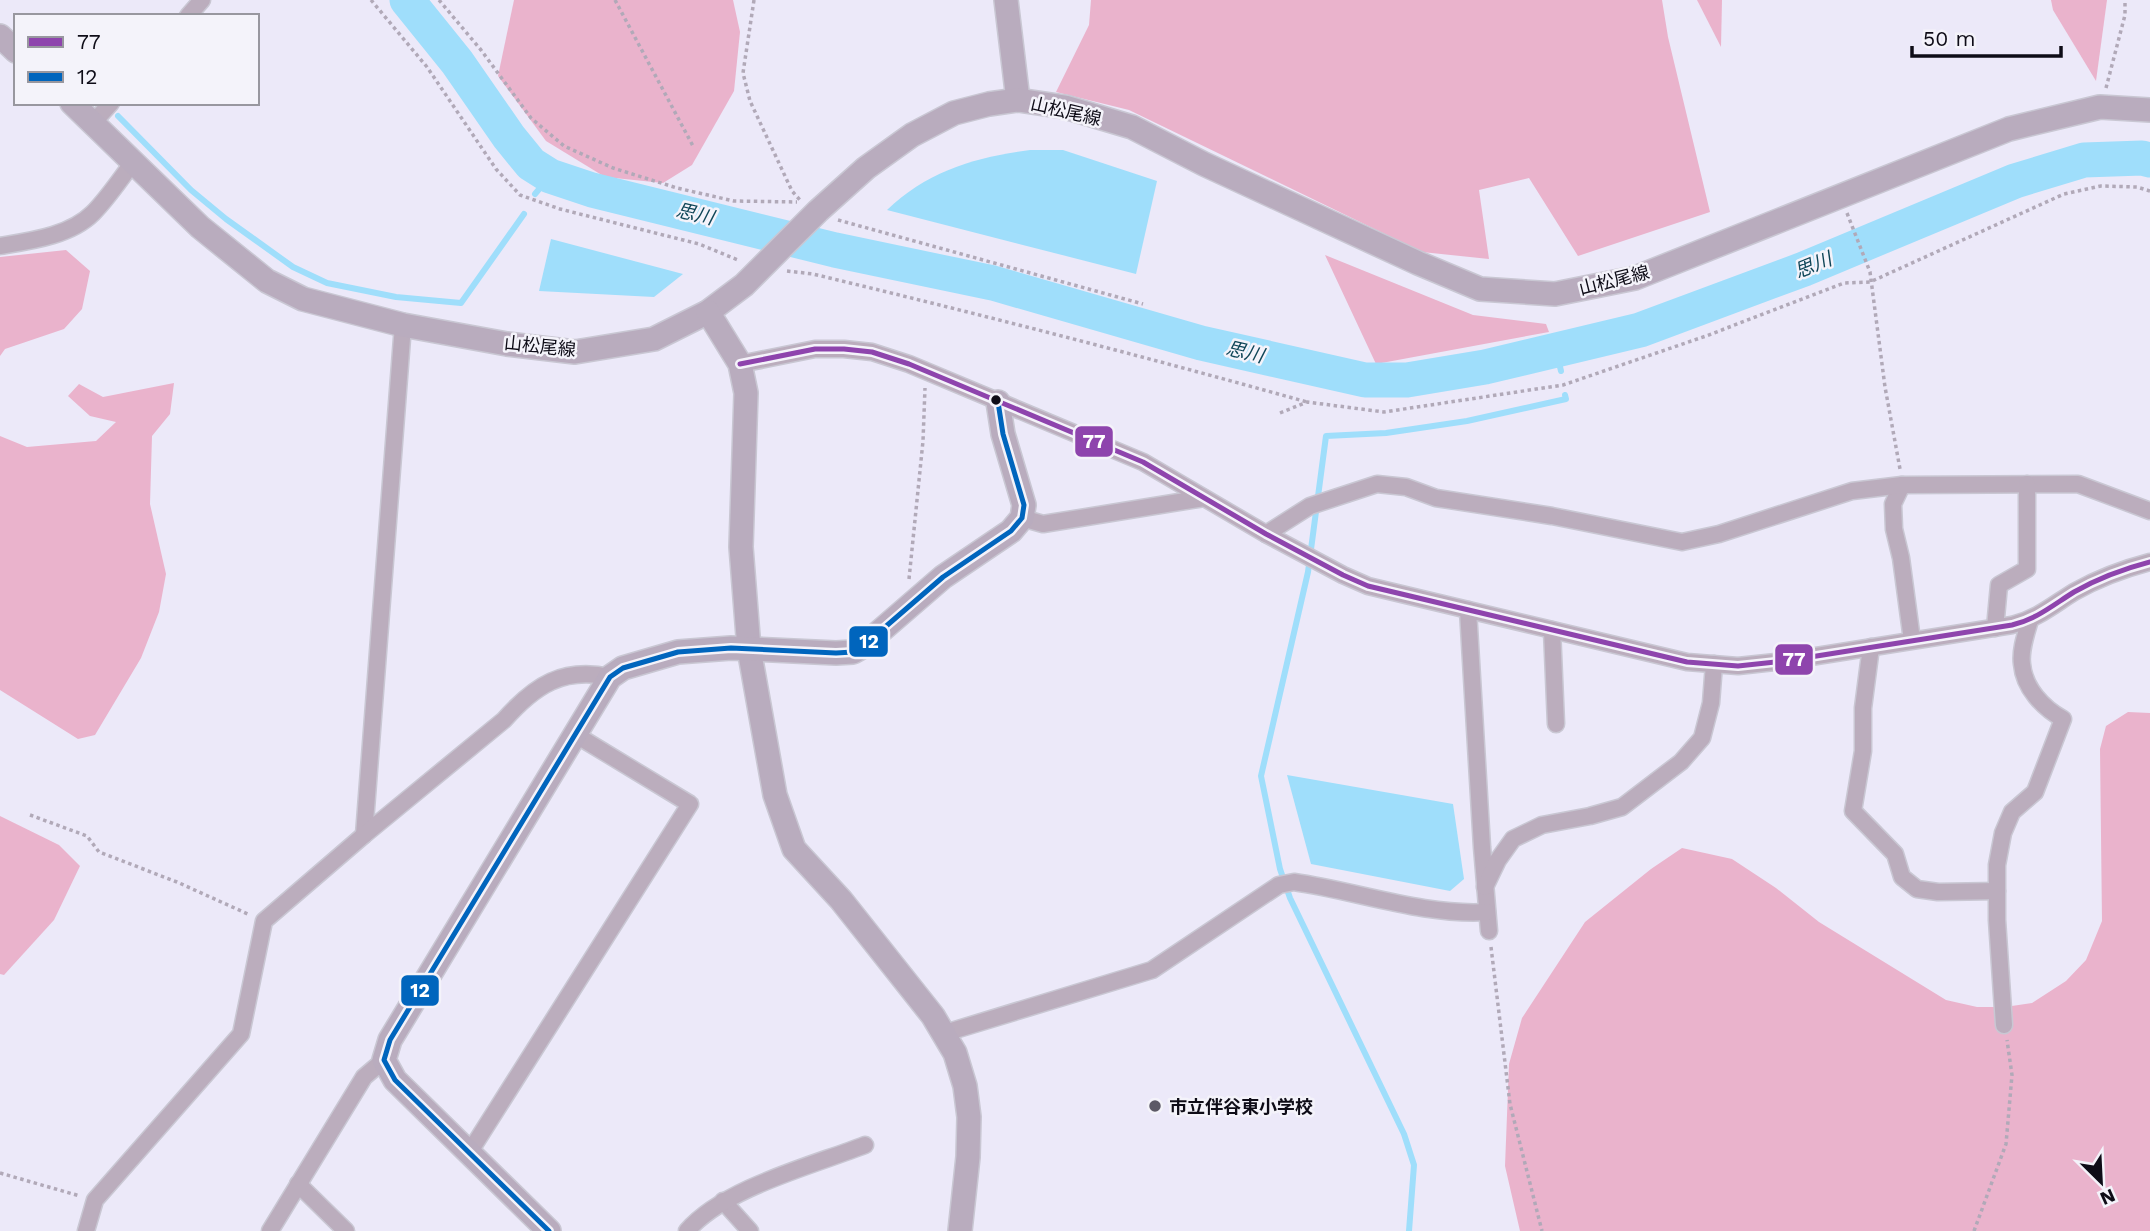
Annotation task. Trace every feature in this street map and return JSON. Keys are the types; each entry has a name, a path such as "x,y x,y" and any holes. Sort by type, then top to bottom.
{"street":[{"path":"190,14 202,0"},
{"path":"1006,0 1018,100"},
{"path":"0,36 14,49"},
{"name":"山松尾線","path":"74,105 200,227 267,281 303,299 403,325 507,344 575,352 654,339 708,312 744,285 815,214 866,168 912,135 954,113 989,104 1018,100 1065,107 1132,127 1392,252 1480,289 1555,294 1634,278 2008,129 2100,107 2150,110"},
{"path":"93,123 109,105"},
{"path":"0,246 46,237 76,226 92,214 134,161"},
{"path":"708,312 740,364 746,393 741,547 749,649 775,794 794,849 841,900 945,1033 961,1069 968,1104 968,1157 960,1231"},
{"path":"364,835 403,325"},
{"path":"740,364 815,349 872,352 927,372 1143,462 1266,534 1368,586 1686,662 1738,666 1995,628 2030,620 2094,581 2118,570 2150,562"},
{"path":"270,1231 364,1077 384,1060 390,1040 611,677 623,668 657,656 731,648 853,652 878,635 943,577 1011,531 1022,518 1024,505 1003,434 998,402"},
{"path":"1266,534 1310,506 1377,484 1406,487 1436,498 1552,516 1682,542 1719,534 1852,491 1902,485 2078,484 2150,511"},
{"path":"1995,628 1999,585 2027,569 2027,484"},
{"path":"1902,485 1894,504 1894,529 1901,558 1912,640"},
{"path":"1022,518 1043,524 1204,498"},
{"path":"1468,610 1489,931"},
{"path":"2004,1025 1997,864 2003,833 2012,812 2035,792 2063,719 2037,699 2026,679 2021,663 2030,620"},
{"path":"1552,630 1556,724"},
{"path":"1871,647 1863,708 1863,751 1853,811 1895,854 1902,877 1917,889 1938,892 1997,891"},
{"path":"1485,887 1497,860 1513,838 1542,825 1622,807 1681,762 1702,738 1711,702 1714,664"},
{"path":"86,1231 95,1200 241,1034 264,921 504,720 524,698 547,684 571,675 589,673 611,677"},
{"path":"469,1153 690,804 576,735"},
{"path":"945,1033 1152,970 1286,883 1465,913 1487,912"},
{"path":"384,1060 395,1080 549,1231"},
{"path":"687,1231 723,1201 864,1145"},
{"path":"298,1184 346,1231"},
{"path":"723,1201 750,1231"}],"path":[{"path":"372,0 427,67 496,169 520,195 765,264 972,312 1307,402 1384,412 1563,385 1706,336 1844,283 1870,282 2064,194 2101,186 2137,187 2150,191"},
{"path":"439,0 481,50 531,118 565,146 613,168 677,188 734,201 801,201 792,191 750,101 743,73 754,0"},
{"path":"615,0 694,146"},
{"path":"2100,107 2125,15 2124,0"},
{"path":"815,214 1143,304"},
{"path":"1851,223 1870,272 1885,387 1902,485"},
{"path":"915,601 908,572 923,441 927,372"},
{"path":"1280,413 1307,402"},
{"path":"30,815 86,836 99,852 177,882 264,921"},
{"path":"1489,931 1510,1104 1542,1231"},
{"path":"1974,1231 2006,1144 2012,1075 2004,1025"},
{"path":"0,1173 95,1200"}],"shaded area":[{"path":"514,0 733,0 740,32 734,91 692,165 663,183 605,177 546,141 498,76"},
{"path":"1091,0 1662,0 1668,37 1710,212 1578,256 1529,178 1479,190 1489,259 1422,252 1129,110 1056,92 1089,25"},
{"path":"1697,0 1722,0 1721,47"},
{"path":"2051,0 2107,0 2096,81 2053,10"},
{"path":"66,250 90,271 82,309 64,329 5,349 0,356 0,257"},
{"path":"1325,255 1473,315 1546,324 1549,332 1376,364"},
{"path":"174,383 170,414 152,436 150,504 166,574 159,612 141,658 95,735 78,739 0,690 0,436 27,447 96,441 116,422 90,416 68,396 79,384 103,397"},
{"path":"2128,712 2150,713 2150,1231 1520,1231 1505,1166 1509,1064 1522,1018 1585,922 1651,869 1682,848 1732,859 1776,888 1819,922 1946,1000 1977,1007 2032,1003 2066,981 2086,960 2102,921 2100,749 2106,726"},
{"path":"0,816 59,845 80,866 54,920 4,975 0,974"}],"water":[{"path":"1030,150 1063,150 1157,181 1136,274 887,210 919,185 953,168 990,157"},
{"path":"551,239 683,274 654,297 539,291"},
{"path":"1287,775 1453,804 1464,879 1450,891 1311,864"}],"waterway":[{"name":"思川","path":"407,0 457,62 509,137 531,164 550,176 592,190 835,250 993,283 1201,343 1365,380 1407,380 1485,367 1640,330 1804,269 2015,181 2084,160 2150,160"},
{"path":"118,116 191,190 226,219 293,267 327,283 396,297 461,303 524,214"},
{"path":"535,194 550,176"},
{"path":"1556,350 1561,371"},
{"path":"1409,1231 1414,1165 1404,1134 1290,898 1280,869 1261,776 1308,572 1326,436 1386,433 1467,421 1566,399 1565,395"}],"transit line":[{"name":"77","path":"740,364 815,349 872,352 909,364 1143,462 1266,534 1368,586 1687,662 1738,666 1785,661 2012,625 2037,615 2093,582 2150,562"},
{"name":"12","path":"549,1231 395,1080 384,1060 390,1040 610,677 623,668 678,652 731,648 853,652 943,577 1011,531 1022,518 1024,505 1003,434 998,402"}],"place":[{"name":"市立伴谷東小学校","path":"1155,1106"}]}
